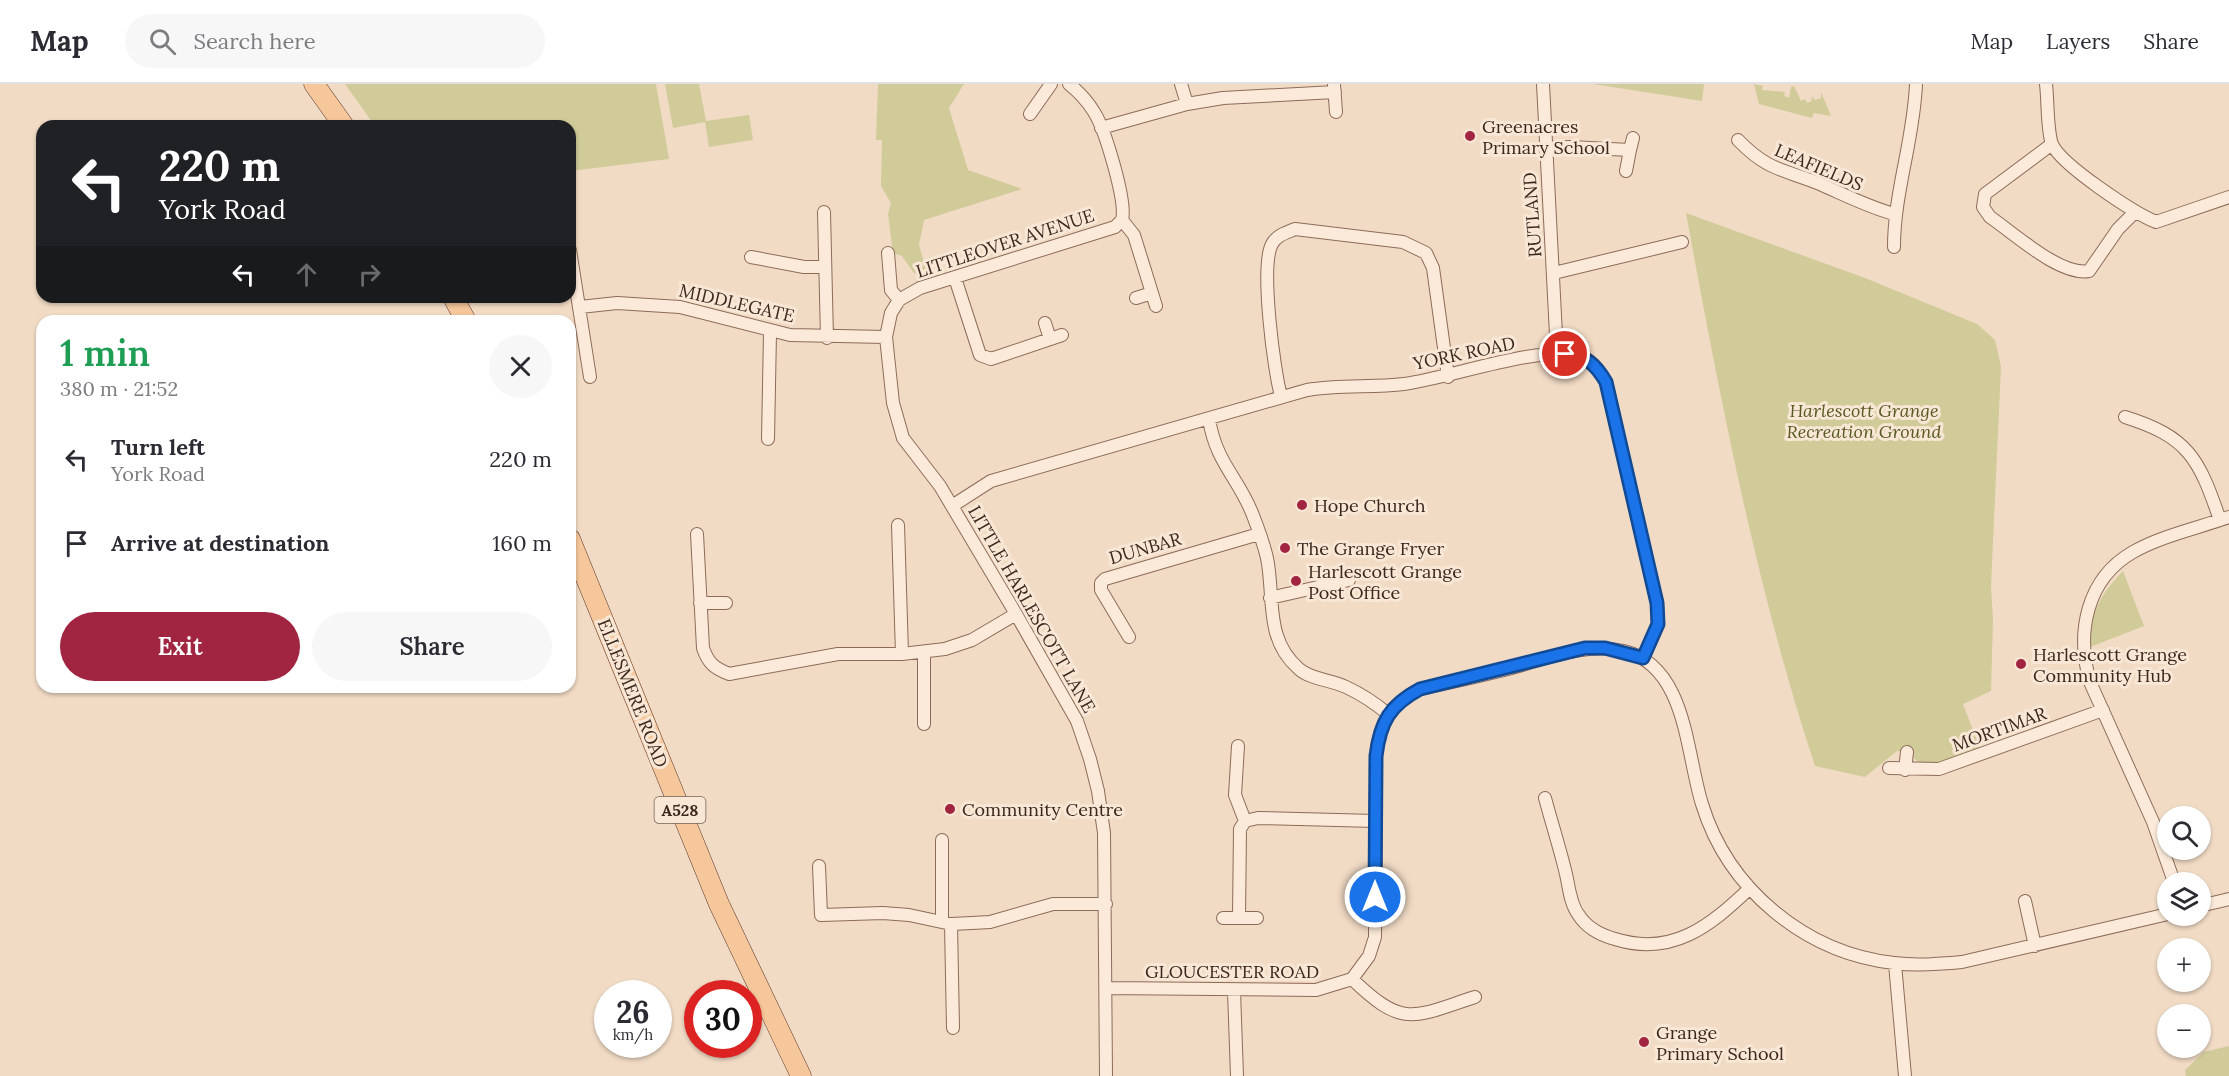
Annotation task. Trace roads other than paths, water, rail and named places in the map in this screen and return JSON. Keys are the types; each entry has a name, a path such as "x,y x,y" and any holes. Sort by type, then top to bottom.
{"main road":[{"path":"314,84 340,120"},
{"name":"ELLESMERE ROAD","path":"576,554 719,904 801,1076"}],"street":[{"path":"1030,114 1051,84"},
{"path":"1069,84 1096,114 1124,204 1122,220 1134,235 1156,306"},
{"path":"1181,84 1187,104"},
{"name":"RUTLAND","path":"1543,84 1557,354"},
{"path":"1894,247 1894,214 1903,176 1916,84"},
{"path":"2046,84 2052,144 2062,157 2134,213 2156,222 2229,197"},
{"path":"1101,128 1187,104 1223,98 1334,88 1336,112"},
{"name":"LEAFIELDS","path":"1738,140 1755,158 1773,169 1818,183 1865,206 1894,214"},
{"path":"1546,148 1632,144 1626,171"},
{"path":"2052,144 1985,194 1983,207 1990,217 2061,266 2077,273 2089,271 2118,229 2134,213"},
{"path":"824,212 827,338"},
{"name":"LITTLEOVER AVENUE","path":"898,300 920,288 1114,226 1122,220"},
{"path":"1281,396 1271,343 1269,262 1272,245 1281,234 1294,229 1403,242 1426,254 1433,268 1448,377"},
{"name":"RUTLAND","path":"1554,273 1682,242"},
{"path":"888,253 891,290 898,300"},
{"path":"751,257 804,267 824,267"},
{"path":"956,278 980,355 991,359 1062,335"},
{"path":"576,284 590,377"},
{"path":"1136,298 1152,293"},
{"name":"LITTLE HARLESCOTT LANE","path":"898,300 891,314 886,337 892,403 903,438 952,506 1016,614 1077,721 1090,759 1098,791 1104,834 1107,904 1106,1076"},
{"name":"MIDDLEGATE","path":"580,307 617,303 680,307 770,332 827,338 886,337"},
{"path":"1046,323 1050,339"},
{"path":"768,439 770,332"},
{"name":"YORK ROAD","path":"952,506 991,481 1209,419 1281,396 1333,385 1403,384 1448,377 1532,356 1577,355 1590,361 1606,382 1657,603 1658,624 1643,658"},
{"path":"2125,417 2158,428 2179,441 2205,478 2225,518 2135,551 2116,563 2096,588 2087,610 2083,644 2085,664 2153,822 2170,872"},
{"path":"1209,419 1216,450 1246,499 1267,559 1274,629 1282,651 1300,671 1344,686 1370,700 1388,714"},
{"path":"898,525 902,654"},
{"path":"697,534 703,648 707,660 716,669 729,674 838,654 924,652 972,640 1016,614"},
{"name":"DUNBAR","path":"1129,637 1101,590 1101,583 1105,579 1259,534"},
{"path":"1270,598 1349,580"},
{"path":"700,603 726,603"},
{"path":"1475,997 1433,1012 1403,1015 1377,1002 1352,979 1370,956 1375,938 1377,746 1388,714 1402,699 1420,689 1506,670 1560,653 1585,648 1605,648 1643,658 1658,669 1669,686 1707,817 1725,856 1749,889 1773,912 1816,939 1868,959 1895,964 1962,962 2157,917"},
{"path":"924,652 924,724"},
{"name":"MORTIMAR","path":"1889,768 1939,769 2103,710"},
{"path":"1238,746 1235,795 1245,821"},
{"path":"1905,770 1907,752"},
{"path":"1545,798 1577,914 1591,929 1608,938 1634,945 1664,943 1692,934 1719,917 1749,889"},
{"path":"1239,918 1240,829 1245,821 1257,818 1375,821"},
{"path":"942,840 953,1028"},
{"path":"819,866 821,915 909,915 947,923 990,922 1053,904 1107,904"},
{"path":"2211,903 2229,899"},
{"path":"2025,901 2035,946"},
{"path":"1223,918 1257,918"},
{"path":"1895,964 1905,1076"},
{"name":"GLOUCESTER ROAD","path":"1106,988 1316,990 1352,979"},
{"path":"1234,991 1237,1076"}],"place":[{"name":"Greenacres Primary School","path":"1470,136"},
{"name":"Hope Church","path":"1302,505"},
{"name":"The Grange Fryer","path":"1285,548"},
{"name":"Harlescott Grange Post Office","path":"1296,581"},
{"name":"Harlescott Grange Community Hub","path":"2021,664"},
{"name":"Community Centre","path":"950,809"},
{"name":"Grange Primary School","path":"1644,1042"}],"park label":[{"name":"Harlescott Grange Recreation Ground","path":"1864,420"}]}
